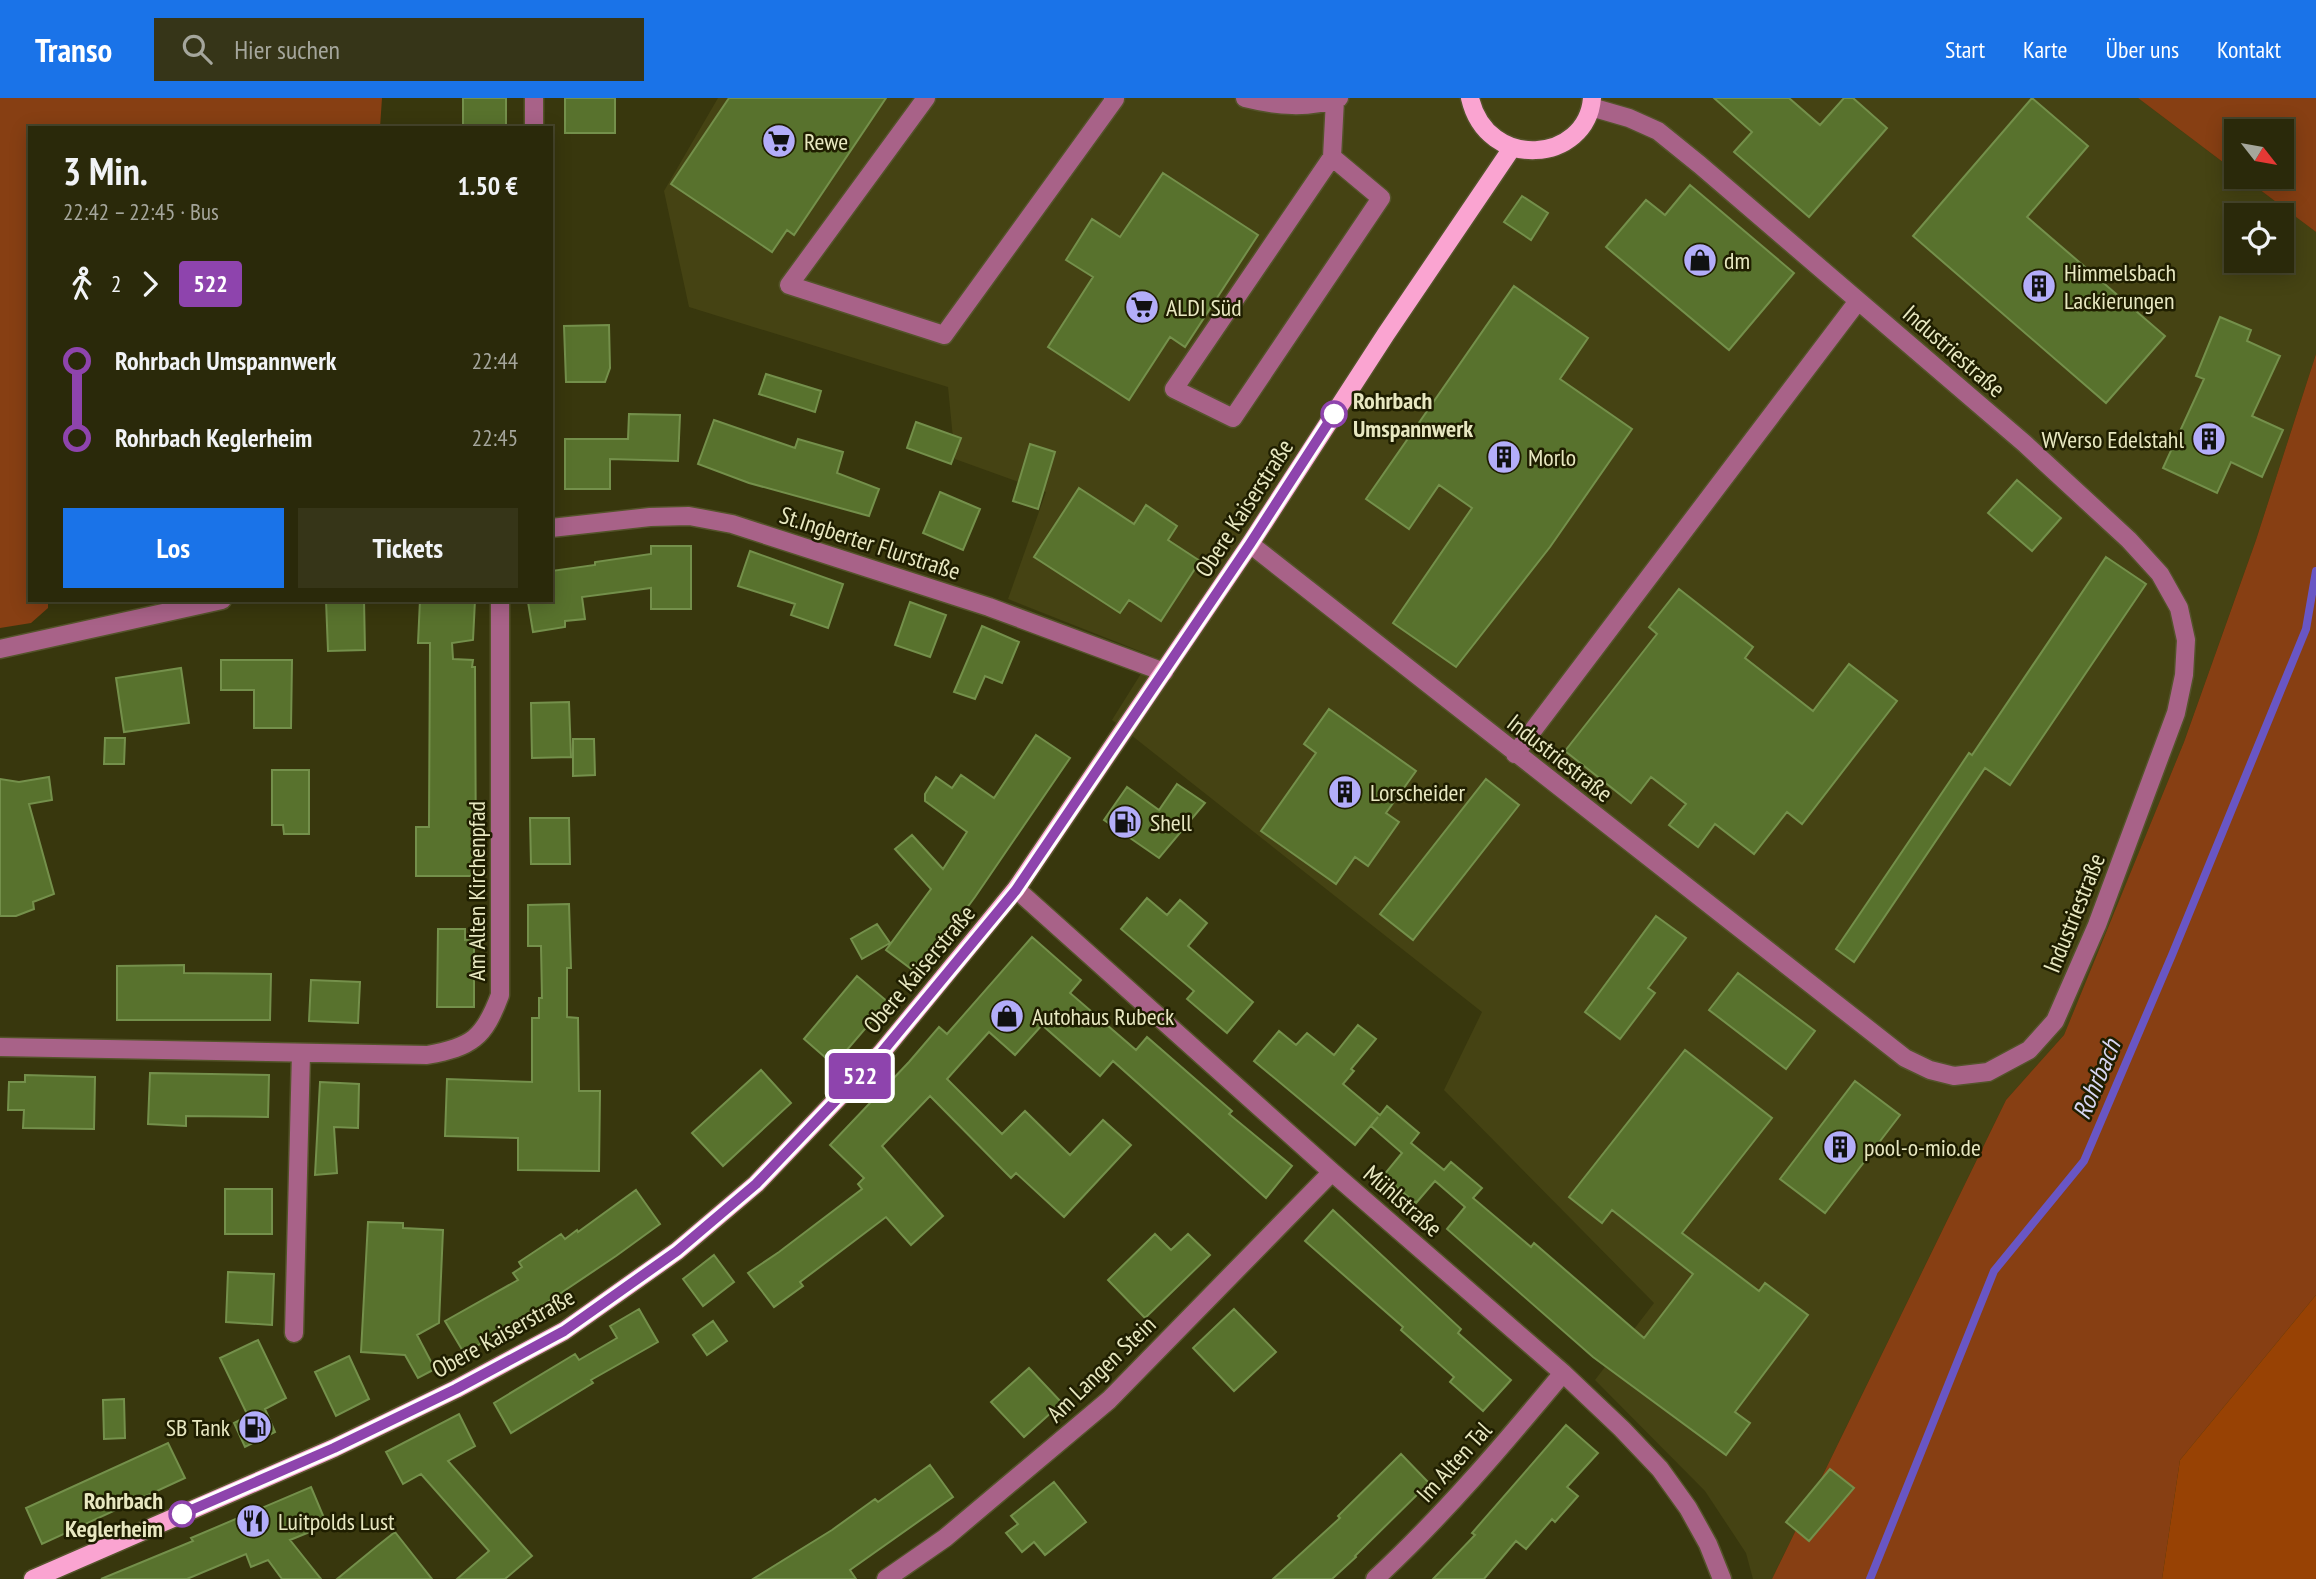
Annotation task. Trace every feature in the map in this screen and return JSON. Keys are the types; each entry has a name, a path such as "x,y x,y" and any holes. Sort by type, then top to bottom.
{"main road":[{"path":"1470,98 1473,111 1482,127 1495,140 1512,148 1538,150 1563,142 1577,131 1592,102"},
{"name":"Obere Kaiserstraße","path":"33,1579 334,1448 456,1389 564,1331 677,1251 756,1184 882,1052 1016,890 1250,544 1386,334 1512,148"}],"street":[{"path":"534,98 534,126"},
{"path":"926,98 789,285 944,335 1107,111 1115,99 1113,98"},
{"path":"1245,98 1270,104 1298,106 1337,99 1332,157 1174,389 1233,418 1381,198 1332,157"},
{"name":"Industriestraße","path":"1250,544 1905,1058 1930,1070 1954,1076 1988,1072 2029,1050 2055,1021 2097,925 2176,713 2185,675 2186,640 2179,608 2160,575 2129,540 2024,443 1658,131 1592,102"},
{"path":"1515,754 1858,301"},
{"name":"St.Ingberter Flurstraße","path":"553,528 650,517 689,516 732,524 989,607 1164,672"},
{"path":"0,649 213,602"},
{"name":"Am Alten Kirchenpfad","path":"0,1048 427,1055 457,1050 478,1037 491,1021 500,995 500,602"},
{"name":"Mühlstraße","path":"1016,890 1332,1172 1563,1373 1622,1429 1660,1469 1688,1508 1708,1544 1722,1579"},
{"path":"294,1333 302,1053"},
{"name":"Am Langen Stein","path":"886,1579 945,1538 1109,1400 1332,1172"},
{"name":"Im Alten Tal","path":"1375,1579 1409,1548 1475,1478 1563,1373"}],"shaded area":[{"path":"0,98 382,98 380,126 28,126 28,602 48,602 48,608 31,623 0,628"},
{"path":"718,98 2138,98 2224,163 2224,189 2259,189 2278,203 2224,203 2224,273 2294,273 2294,215 2316,232 2316,354 2256,540 2184,742 2064,1035 2006,1100 1772,1579 1753,1579 1746,1553 1705,1491 1595,1380 1654,1303 1444,1090 1482,1012 1112,720 1152,656 1008,599 1046,492 955,459 948,387 689,307 664,191"},
{"path":"2138,98 2316,98 2316,232 2294,215 2294,203 2278,203 2259,189 2294,189 2294,119 2224,119 2224,163"},
{"path":"2316,354 2316,1295 2180,1460 2162,1579 1772,1579 2006,1100 2064,1035 2184,742 2256,540"},
{"path":"2316,1295 2316,1579 2162,1579 2180,1460"}],"building":[{"path":"463,98 506,98 506,126 463,126"},
{"path":"565,98 615,98 615,133 565,133"},
{"name":"Rewe","path":"729,98 886,98 794,235 787,230 772,252 671,184"},
{"path":"1714,98 1789,98 1820,125 1844,98 1853,98 1887,128 1809,217 1734,152 1752,132"},
{"name":"Himmelsbach Lackierungen","path":"2032,98 2088,146 2027,217 2165,336 2106,403 1913,236"},
{"name":"ALDI Süd","path":"1163,173 1258,235 1185,347 1170,337 1129,400 1048,347 1093,277 1066,260 1092,219 1120,237"},
{"name":"dm","path":"1690,185 1794,273 1729,350 1606,247 1646,200 1665,215"},
{"path":"1522,196 1548,213 1531,240 1504,222"},
{"name":"Morlo","path":"1514,286 1588,338 1560,379 1632,429 1550,547 1456,667 1393,623 1472,508 1439,485 1409,529 1366,499"},
{"name":"WVerso Edelstahl","path":"2220,317 2251,330 2247,341 2280,356 2252,416 2283,430 2262,477 2231,462 2217,493 2163,468 2204,379 2196,376"},
{"path":"609,325 610,368 605,382 566,382 564,326"},
{"path":"766,374 821,391 815,412 759,394"},
{"path":"629,414 680,415 678,461 610,459 610,489 565,489 565,439 628,439"},
{"path":"714,420 795,448 798,439 843,452 837,473 879,489 869,516 749,483 698,464"},
{"path":"916,422 961,438 951,464 907,448"},
{"path":"1030,444 1055,452 1038,509 1013,501"},
{"path":"2017,480 2061,518 2032,551 1988,513"},
{"path":"1079,488 1134,524 1146,505 1177,526 1168,540 1200,561 1161,621 1129,600 1120,613 1034,557"},
{"path":"940,492 980,509 963,550 923,533"},
{"path":"651,546 691,546 691,609 651,609 651,588 582,597 585,619 565,621 565,627 533,632 528,602 553,602 553,571 651,554"},
{"path":"750,551 843,584 828,628 791,615 795,604 738,586"},
{"path":"2106,557 2146,584 2010,785 1985,768 1854,962 1836,949"},
{"path":"1679,589 1753,647 1745,658 1813,711 1849,664 1897,701 1802,824 1787,812 1754,854 1715,824 1698,847 1669,825 1686,804 1651,777 1631,803 1565,751 1657,634 1649,627"},
{"path":"326,602 364,602 365,650 328,651"},
{"path":"420,602 475,602 473,640 452,643 453,659 473,660 472,667 475,667 476,876 416,876 416,827 429,827 430,643 418,643"},
{"path":"910,602 946,615 930,657 895,645"},
{"path":"982,626 1019,642 1002,683 985,676 975,699 954,692"},
{"path":"221,660 292,660 291,728 254,728 254,690 221,690"},
{"path":"181,668 189,723 124,732 116,678"},
{"path":"569,702 571,757 532,758 531,703"},
{"name":"Lorscheider","path":"1329,709 1416,771 1386,813 1399,822 1368,866 1355,857 1336,884 1261,831 1316,753 1304,744"},
{"path":"1036,735 1070,758 975,897 918,974 886,950 931,889 895,849 912,835 943,869 967,832 925,801 925,794 936,777 952,788 961,775 994,798"},
{"path":"105,738 125,738 124,764 104,764"},
{"path":"573,739 594,739 595,775 573,776"},
{"path":"272,770 309,770 309,834 284,834 283,825 272,825"},
{"path":"49,777 52,800 29,804 54,894 33,902 34,909 16,916 0,916 0,779 19,782"},
{"path":"1486,779 1519,805 1413,940 1380,914"},
{"path":"1177,784 1205,803 1159,858 1104,820 1127,787 1159,810"},
{"path":"530,818 569,818 570,864 531,864"},
{"path":"1147,898 1167,915 1180,900 1207,923 1188,946 1253,1002 1227,1033 1187,999 1194,991 1121,929"},
{"path":"569,904 571,968 567,968 567,1017 578,1018 579,1091 600,1091 599,1171 518,1170 518,1138 445,1136 447,1079 532,1082 532,1018 539,1018 539,998 542,998 541,946 528,946 528,905"},
{"path":"1656,916 1686,938 1648,988 1655,993 1620,1039 1585,1012"},
{"path":"877,924 890,943 862,959 851,939"},
{"path":"438,929 465,929 465,940 474,939 474,1007 437,1007"},
{"path":"1032,937 1081,980 1070,993 1136,1050 1147,1037 1232,1111 1229,1114 1292,1166 1266,1198 1113,1061 1100,1076 1042,1025 1015,1055 989,1032 947,1079 1002,1134 1025,1111 1070,1155 1103,1120 1131,1145 1064,1217 1016,1173 1011,1178 930,1096 882,1146 943,1216 911,1245 886,1217 800,1282 803,1286 774,1307 748,1273 862,1189 858,1184 864,1178 830,1145 939,1027 947,1034"},
{"path":"184,965 184,973 271,974 270,1020 117,1020 117,966"},
{"path":"1738,973 1815,1031 1786,1069 1709,1010"},
{"path":"857,976 888,1002 834,1065 804,1039"},
{"path":"311,980 360,982 358,1023 309,1021"},
{"path":"1358,1025 1376,1039 1351,1069 1354,1071 1343,1084 1380,1115 1387,1106 1419,1133 1411,1143 1444,1170 1451,1162 1482,1188 1473,1198 1531,1247 1534,1243 1644,1338 1693,1274 1612,1210 1602,1223 1569,1197 1685,1050 1772,1118 1682,1233 1759,1291 1765,1283 1808,1315 1735,1412 1750,1423 1726,1455 1593,1357 1447,1229 1465,1207 1435,1181 1416,1203 1383,1176 1402,1153 1371,1126 1378,1117 1355,1145 1254,1061 1279,1031 1296,1045 1307,1033 1334,1055"},
{"path":"761,1070 791,1103 723,1166 692,1133"},
{"path":"150,1073 269,1075 268,1117 186,1116 186,1126 148,1124"},
{"path":"25,1075 95,1077 94,1129 23,1128 24,1110 8,1110 9,1082 25,1082"},
{"name":"pool-o-mio.de","path":"1855,1081 1900,1115 1825,1213 1780,1179"},
{"path":"320,1082 359,1084 358,1128 334,1127 337,1173 315,1175"},
{"path":"225,1189 272,1189 272,1234 225,1234"},
{"path":"636,1190 660,1224 506,1330 464,1353 445,1321 518,1280 513,1273 522,1267 519,1262 561,1234 565,1239 577,1230 578,1232"},
{"path":"1333,1210 1461,1329 1458,1333 1511,1380 1483,1411 1450,1382 1454,1377 1401,1330 1403,1327 1305,1241"},
{"path":"368,1222 403,1223 403,1228 443,1230 439,1323 417,1335 435,1369 418,1378 405,1355 361,1352"},
{"path":"1155,1234 1171,1250 1188,1234 1210,1255 1145,1318 1108,1280"},
{"path":"714,1255 734,1282 703,1306 683,1279"},
{"path":"228,1272 274,1274 272,1325 226,1322"},
{"path":"639,1309 658,1342 591,1380 593,1383 511,1433 494,1403 575,1354 579,1360 617,1338 610,1326"},
{"path":"1234,1309 1276,1352 1234,1391 1193,1348"},
{"path":"713,1321 727,1341 707,1355 693,1335"},
{"path":"258,1340 286,1398 265,1409 275,1432 245,1447 234,1423 248,1416 220,1358"},
{"path":"349,1356 369,1399 336,1416 315,1372"},
{"path":"1029,1368 1062,1403 1024,1437 991,1402"},
{"path":"124,1399 125,1438 104,1439 103,1400"},
{"path":"459,1414 475,1446 448,1461 532,1556 505,1579 457,1579 489,1551 421,1474 403,1484 386,1452"},
{"path":"1566,1425 1598,1453 1567,1487 1578,1496 1555,1522 1552,1519 1526,1549 1516,1541 1484,1579 1433,1579 1475,1535 1472,1533"},
{"path":"168,1443 185,1478 42,1544 26,1508"},
{"path":"1401,1454 1429,1483 1356,1557 1332,1579 1273,1579 1340,1518 1338,1516"},
{"path":"930,1465 953,1497 850,1570 856,1579 753,1579 832,1530 875,1499 878,1502"},
{"path":"1830,1469 1854,1488 1809,1541 1786,1522"},
{"path":"1054,1482 1086,1522 1045,1555 1034,1542 1022,1552 1006,1533 1018,1524 1011,1516"},
{"path":"311,1487 327,1525 290,1540 321,1579 282,1579 268,1560 251,1567 246,1554 187,1579 101,1579 193,1541 191,1538"},
{"path":"395,1532 432,1579 337,1579 376,1547"}],"waterway":[{"name":"Rohrbach","path":"1870,1579 1994,1271 2084,1161 2306,629 2316,571"}],"bus line":[{"name":"522","path":"182,1514 334,1448 456,1389 564,1331 677,1251 756,1184 882,1052 1016,890 1250,544 1334,414"}],"place":[{"name":"Rewe","path":"779,141"},
{"name":"dm","path":"1700,260"},
{"name":"Himmelsbach Lackierungen","path":"2039,286"},
{"name":"ALDI Süd","path":"1142,307"},
{"name":"Rohrbach Umspannwerk","path":"1334,414"},
{"name":"WVerso Edelstahl","path":"2209,439"},
{"name":"Morlo","path":"1504,457"},
{"name":"Lorscheider","path":"1345,792"},
{"name":"Shell","path":"1125,822"},
{"name":"Autohaus Rubeck","path":"1007,1016"},
{"name":"pool-o-mio.de","path":"1840,1147"},
{"name":"SB Tank","path":"255,1427"},
{"name":"Rohrbach Keglerheim","path":"182,1514"},
{"name":"Luitpolds Lust","path":"253,1521"}]}
